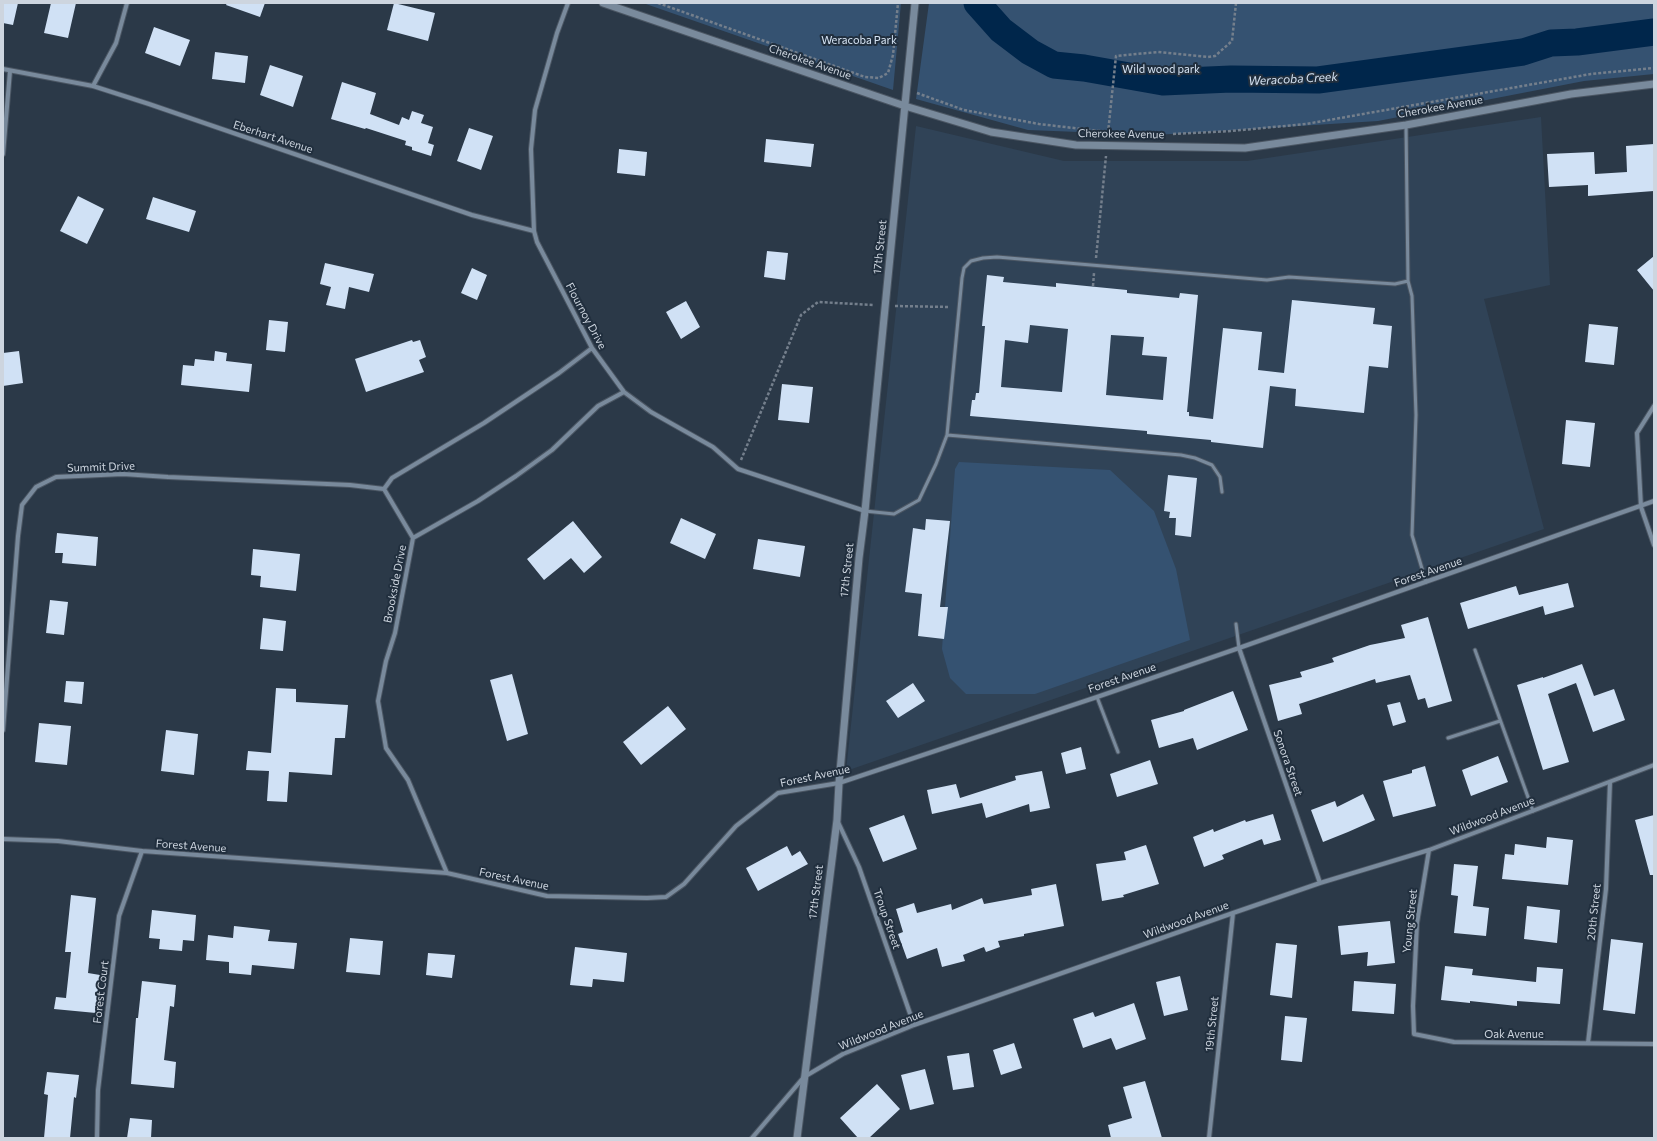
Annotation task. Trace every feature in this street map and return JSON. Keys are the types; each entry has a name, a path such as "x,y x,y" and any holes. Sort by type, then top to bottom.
{"street":[{"path":"93,86 116,43 127,3"},
{"name":"Flournoy Drive","path":"568,3 557,33 535,110 531,149 534,231 538,242 592,348 624,392 651,412 713,447 738,469 865,511"},
{"name":"Cherokee Avenue","path":"603,3 905,106 991,132 1076,145 1245,148 1406,125 1571,94 1654,84"},
{"name":"17th Street","path":"797,1138 837,820 859,558 886,305 915,3"},
{"name":"Eberhart Avenue","path":"3,69 93,86 465,212 534,231"},
{"path":"3,154 10,71"},
{"path":"414,538 384,489 392,478 484,423 559,373 592,348"},
{"name":"Brookside Drive","path":"447,873 408,780 386,748 378,701 386,661 395,633 414,538 478,501 516,476 552,450 598,406 624,392"},
{"path":"1654,406 1637,433 1641,507 1654,545"},
{"name":"Summit Drive","path":"3,730 18,536 22,505 36,487 56,477 123,474 350,485 384,489"},
{"name":"Forest Avenue","path":"3,839 58,841 142,851 447,873 547,896 666,897 684,884 736,826 778,793 839,783 1239,648 1641,507 1654,501"},
{"name":"Sonora Street","path":"1239,648 1320,883"},
{"name":"Wildwood Avenue","path":"752,1138 804,1077 843,1054 914,1026 1233,913 1320,883 1429,850 1654,765"},
{"name":"20th Street","path":"1588,1043 1606,889 1610,782"},
{"name":"Troup Street","path":"837,820 859,867 914,1026"},
{"name":"Young Street","path":"1414,995 1417,923 1429,850"},
{"name":"Forest Court","path":"97,1138 98,1090 120,916 142,851"},
{"name":"19th Street","path":"1209,1138 1233,913"},
{"name":"Oak Avenue","path":"1414,995 1414,1034 1454,1042 1654,1044"}],"lane":[{"path":"1406,125 1408,281 1412,296 1416,415 1412,535 1426,582"},
{"path":"865,511 894,514 919,500 947,435 964,268 971,261 997,257 1267,280 1289,277 1395,284 1408,281"},
{"path":"947,435 1188,457 1212,465 1220,477 1222,492"},
{"path":"1236,624 1239,648"},
{"path":"1475,650 1532,811"},
{"path":"1097,696 1118,752"},
{"path":"1448,738 1500,721"}],"path":[{"path":"658,3 865,77 879,78 888,74 893,55 898,3"},
{"path":"1098,239 1116,56 1158,52 1208,57 1215,56 1232,41 1236,3"},
{"path":"1170,134 1231,131 1306,124 1591,74 1654,68"},
{"path":"917,86 916,93 964,110 1039,124 1121,134"},
{"path":"1093,286 1094,278"},
{"path":"738,469 801,315 818,302 959,308"}],"shaded area":[{"path":"1541,117 1550,285 1484,299 1544,529 846,771 916,126 1064,161 1247,161"}],"green space":[{"name":"Weracoba Park","path":"643,3 901,3 893,90"},
{"name":"Wild wood park","path":"929,3 1654,3 1654,74 1584,81 1378,121 1155,135 1028,130 916,99"},
{"path":"959,462 1110,470 1154,511 1176,569 1190,640 1035,694 966,694 950,678 942,649 955,469"}],"building":[{"path":"3,3 18,3 13,25 3,23"},
{"path":"51,3 76,3 68,38 44,33"},
{"path":"227,3 265,3 260,17 226,5"},
{"path":"394,3 435,13 428,41 387,30"},
{"path":"154,27 190,40 180,66 145,53"},
{"path":"215,52 248,56 245,83 212,79"},
{"path":"270,65 303,76 293,107 260,95"},
{"path":"342,82 376,93 370,114 399,125 402,117 409,120 412,111 424,115 421,123 433,127 428,143 434,145 431,156 412,150 412,147 405,145 406,141 366,128 365,129 331,119"},
{"path":"469,128 493,136 481,170 457,161"},
{"path":"766,139 814,144 811,167 764,162"},
{"path":"1654,144 1654,191 1588,196 1588,185 1549,187 1547,154 1594,152 1595,174 1627,172 1626,146"},
{"path":"619,149 647,152 645,176 617,173"},
{"path":"78,196 104,209 87,244 60,231"},
{"path":"153,197 196,211 189,232 146,219"},
{"path":"767,251 788,253 785,280 764,277"},
{"path":"1654,256 1654,291 1637,270"},
{"path":"325,263 374,274 369,292 349,287 345,309 326,305 331,287 320,284"},
{"path":"472,268 487,275 477,300 461,293"},
{"path":"987,275 1004,277 1003,282 1056,287 1056,283 1127,290 1127,293 1179,298 1180,293 1198,295 1187,412 1189,412 1189,416 1213,419 1223,328 1262,332 1258,370 1284,373 1292,300 1375,308 1373,324 1392,326 1388,368 1369,366 1364,413 1295,406 1296,389 1270,386 1263,448 1211,442 1211,440 1147,434 1147,431 970,416 972,400 975,400 976,393 979,393 985,326 982,326","holes":["1030,325 1068,329 1062,392 1001,387 1005,340 1028,343","1111,335 1144,337 1142,355 1167,357 1163,400 1106,395"]},
{"path":"686,301 700,327 681,339 666,312"},
{"path":"269,320 288,322 285,352 266,350"},
{"path":"1589,324 1618,327 1614,365 1585,362"},
{"path":"412,340 413,342 420,340 426,357 419,360 424,372 366,392 355,359"},
{"path":"19,351 23,383 3,386 3,353"},
{"path":"215,351 227,353 226,361 252,364 249,392 181,385 183,365 194,366 195,359 214,361"},
{"path":"782,384 813,387 809,423 778,420"},
{"path":"1566,420 1595,423 1590,467 1562,464"},
{"path":"1168,475 1197,478 1191,537 1175,535 1176,518 1169,518 1170,512 1164,511"},
{"path":"681,518 716,534 705,559 670,543"},
{"path":"926,519 950,521 940,607 948,607 944,639 918,636 922,594 905,592 913,528 925,530"},
{"path":"573,521 602,557 584,573 571,558 544,580 527,559"},
{"path":"57,533 98,537 96,566 62,563 63,553 55,553"},
{"path":"758,539 805,546 800,577 753,569"},
{"path":"253,549 300,554 296,591 260,587 261,576 251,575"},
{"path":"1568,583 1574,607 1545,615 1543,606 1468,629 1460,603 1516,586 1519,595"},
{"path":"50,600 68,602 64,635 46,633"},
{"path":"1428,617 1452,701 1428,708 1425,698 1418,700 1410,675 1376,683 1375,679 1299,704 1302,714 1278,721 1269,685 1302,677 1300,672 1334,662 1332,658 1370,645 1405,638 1401,625"},
{"path":"263,618 286,621 283,651 260,649"},
{"path":"1582,664 1594,696 1614,689 1625,720 1593,732 1576,683 1548,694 1569,762 1543,770 1517,685 1543,678"},
{"path":"512,674 528,734 507,741 490,680"},
{"path":"66,681 84,682 82,704 64,702"},
{"path":"913,683 925,701 898,718 886,701"},
{"path":"276,688 296,689 296,702 348,705 345,738 335,738 332,775 289,772 287,802 267,801 269,771 246,770 248,751 271,753"},
{"path":"1233,691 1248,730 1197,750 1193,738 1159,748 1151,720 1184,711"},
{"path":"1400,702 1406,722 1393,726 1387,705"},
{"path":"668,706 686,729 641,765 623,742"},
{"path":"39,723 71,726 67,765 35,762"},
{"path":"166,730 198,734 194,775 161,771"},
{"path":"1081,747 1086,769 1066,774 1061,753"},
{"path":"1498,756 1508,782 1471,796 1462,770"},
{"path":"1150,760 1158,784 1117,797 1110,774"},
{"path":"1425,766 1436,806 1393,817 1383,781 1412,773 1412,770"},
{"path":"1042,771 1050,808 1030,812 1029,804 986,818 982,803 932,814 927,790 956,784 960,798 1016,780 1015,776"},
{"path":"1363,794 1375,820 1323,842 1311,810 1335,801 1337,807"},
{"path":"1273,814 1281,840 1264,845 1262,839 1222,855 1224,859 1204,867 1193,837 1213,829 1214,832 1245,820 1246,822"},
{"path":"904,815 917,849 883,862 869,828"},
{"path":"1654,815 1654,875 1650,875 1635,820"},
{"path":"1547,837 1573,840 1568,885 1502,879 1505,854 1514,855 1515,844 1546,848"},
{"path":"1146,845 1159,884 1123,895 1124,897 1102,901 1096,864 1126,860 1124,852"},
{"path":"787,846 792,856 800,851 808,864 758,891 746,868"},
{"path":"1454,864 1478,866 1473,906 1489,908 1486,936 1454,933 1458,896 1451,895"},
{"path":"1056,884 1064,926 998,941 1000,947 986,952 984,947 963,955 965,961 942,967 937,948 907,959 898,934 903,932 896,909 914,903 917,913 951,904 952,910 982,898 984,904 1032,895 1031,889"},
{"path":"71,895 96,898 88,973 100,975 96,1013 54,1009 56,997 66,998 71,952 65,952"},
{"path":"1527,906 1560,910 1557,943 1524,939"},
{"path":"152,910 196,915 194,941 183,940 182,951 159,949 160,939 149,938"},
{"path":"1390,921 1395,963 1367,966 1368,952 1341,955 1338,926"},
{"path":"234,926 270,930 268,941 297,943 294,969 252,965 251,975 229,973 229,962 206,960 208,935 233,938"},
{"path":"350,938 383,941 380,975 346,972"},
{"path":"1611,939 1643,943 1635,1014 1603,1010"},
{"path":"1276,943 1297,945 1292,998 1270,995"},
{"path":"575,947 627,953 624,982 593,979 592,987 570,985"},
{"path":"428,953 455,955 452,978 426,975"},
{"path":"1445,966 1473,969 1472,975 1536,982 1537,967 1563,969 1560,1004 1517,1001 1517,1006 1470,1001 1470,1003 1441,1000"},
{"path":"1180,976 1188,1010 1164,1016 1156,982"},
{"path":"142,981 176,985 174,1007 170,1006 164,1060 176,1062 174,1088 131,1084 136,1018 138,1018"},
{"path":"1354,981 1396,984 1394,1014 1352,1011"},
{"path":"1134,1003 1146,1039 1116,1050 1111,1038 1083,1048 1073,1019 1093,1012 1095,1017"},
{"path":"1285,1016 1307,1018 1302,1062 1281,1060"},
{"path":"1014,1043 1022,1068 1001,1075 993,1050"},
{"path":"969,1053 974,1087 953,1090 947,1056"},
{"path":"925,1069 934,1104 910,1110 901,1075"},
{"path":"47,1072 79,1075 76,1098 74,1097 70,1138 44,1138 48,1095 44,1094"},
{"path":"1145,1081 1162,1138 1111,1138 1108,1125 1132,1118 1123,1087"},
{"path":"877,1084 900,1109 869,1138 858,1138 840,1118"},
{"path":"130,1118 152,1120 151,1138 127,1138"}],"waterway":[{"name":"Weracoba Creek","path":"977,3 1001,30 1030,52 1054,65 1084,68 1163,82 1231,79 1318,80 1523,52 1551,43 1577,42 1654,32"}]}
